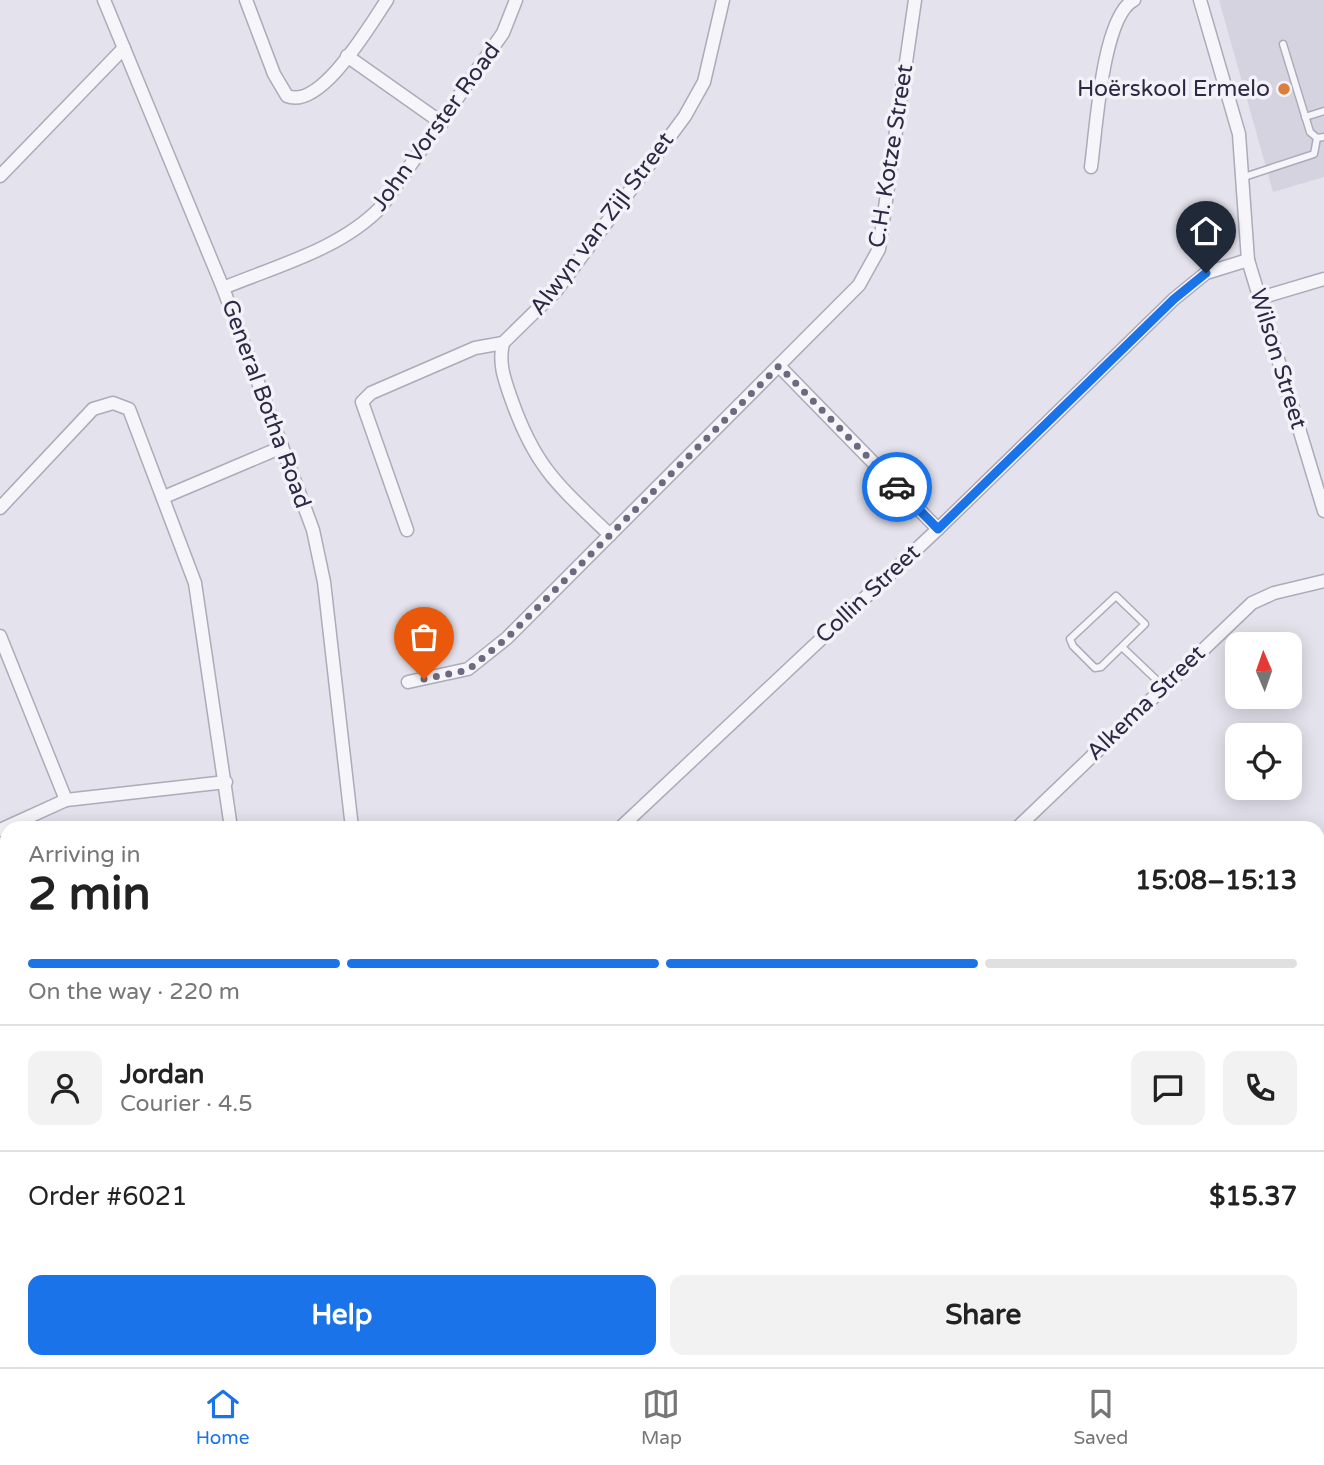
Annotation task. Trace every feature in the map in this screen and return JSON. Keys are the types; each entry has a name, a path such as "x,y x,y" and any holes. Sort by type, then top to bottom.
{"street":[{"name":"General Botha Road","path":"104,0 223,288 313,530 324,582 351,821"},
{"path":"246,0 274,74 287,96 295,99 309,96 348,56 387,0"},
{"name":"John Vorster Road","path":"223,288 333,242 367,221 442,123 503,33 516,0"},
{"name":"Alwyn van Zijl Street","path":"503,343 556,291 685,116 705,82 723,0"},
{"name":"C.H. Kotze Street","path":"408,682 468,670 482,660 610,536 859,285 879,249 915,0"},
{"path":"1091,167 1109,48 1122,11 1134,0"},
{"name":"Wilson Street","path":"1200,0 1235,115 1244,177 1248,260 1324,512"},
{"path":"0,176 124,48"},
{"path":"348,56 442,123"},
{"name":"Collin Street","path":"627,821 938,529 1191,284 1206,273 1248,260"},
{"path":"1260,298 1324,279"},
{"path":"407,530 362,402 370,393 475,348 503,343 501,368 529,445 552,480 610,536"},
{"path":"779,366 938,529"},
{"path":"0,508 93,409 106,403 120,405 129,410 195,583 230,821"},
{"path":"164,497 282,447"},
{"name":"Alkema Street","path":"1024,821 1252,603 1274,593 1324,581"},
{"path":"0,636 66,800"},
{"path":"20,821 66,800 226,782"}],"lane":[{"path":"1244,177 1314,154 1321,138 1310,132 1283,44"},
{"path":"1306,117 1324,111"},
{"path":"1116,596 1144,622 1122,647 1097,668 1073,646 1070,639 1116,596"},
{"path":"1122,647 1163,687"}],"shaded area":[{"name":"Hoërskool Ermelo","path":"1219,0 1324,0 1324,177 1273,192"}],"way so far":[{"path":"424,679 468,670 507,638 779,366 897,487"}],"place":[{"name":"Hoërskool Ermelo","path":"1284,89"}],"route":[{"path":"897,487 938,529 1174,299 1206,273"}]}
